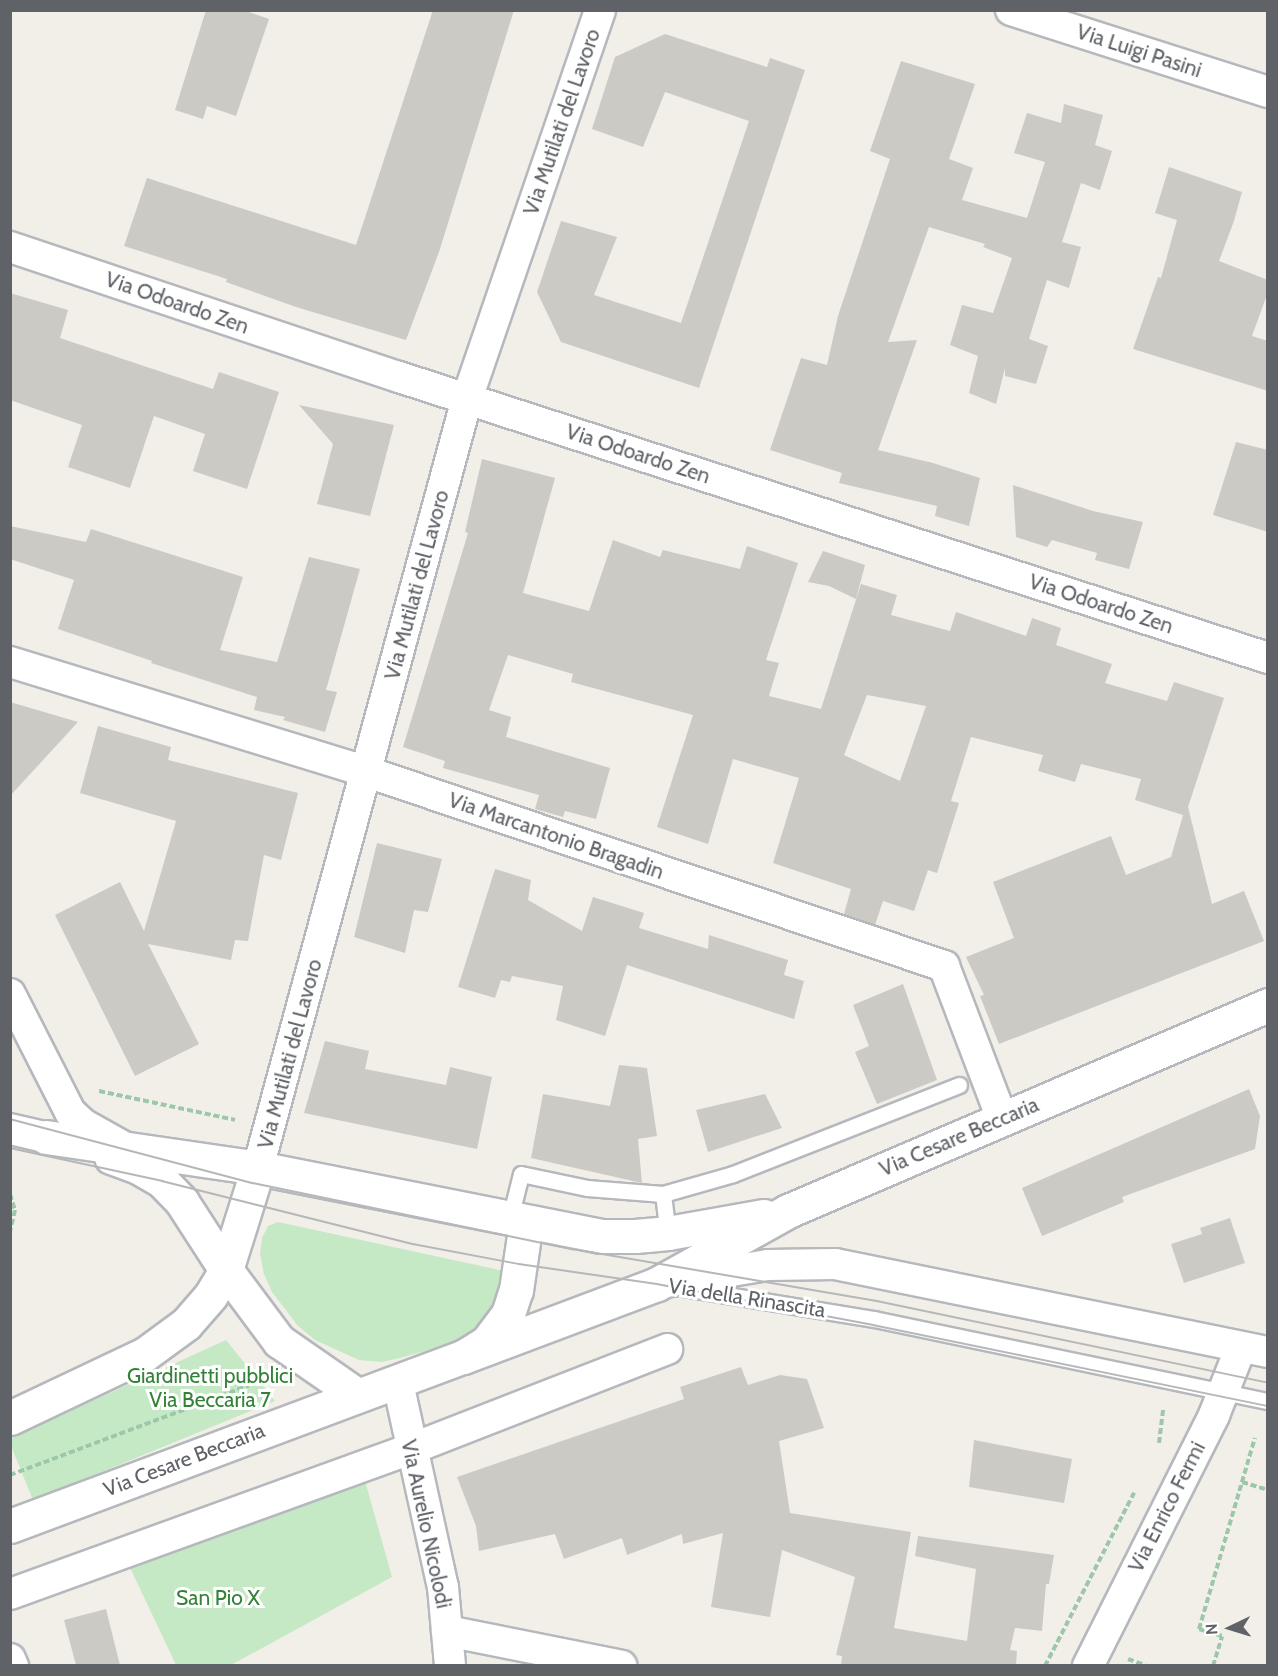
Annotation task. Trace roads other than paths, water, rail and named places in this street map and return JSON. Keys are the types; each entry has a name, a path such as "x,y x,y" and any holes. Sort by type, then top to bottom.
{"street":[{"name":"Via Mutilati del Lavoro","path":"258,1168 467,399 600,10"},
{"name":"Via Luigi Pasini","path":"1011,10 1268,92"},
{"name":"Via Odoardo Zen","path":"10,247 467,399 1268,658"},
{"name":"Via Marcantonio Bragadin","path":"10,662 367,772 944,966 1002,1119"},
{"path":"10,994 70,1112 83,1124 123,1146"},
{"name":"Via Cesare Beccaria","path":"10,1526 357,1395 398,1383 657,1284 788,1211 1268,1005"},
{"path":"10,1129 46,1137 120,1160 162,1181 182,1202 226,1270 279,1341 357,1395"},
{"path":"46,1137 123,1146 258,1168 601,1236 668,1233 788,1211"},
{"path":"10,1418 145,1354 164,1342 196,1314 226,1270 258,1168"},
{"name":"Via Cesare Beccaria","path":"463,1357 487,1342 508,1314 516,1290 518,1220"},
{"name":"Via della Rinascita","path":"657,1284 768,1265 835,1264 1254,1349"},
{"path":"10,1594 411,1449 667,1348"},
{"name":"Via Enrico Fermi","path":"1088,1665 1224,1392 1254,1349"},
{"name":"Via Aurelio Nicolodi","path":"398,1383 443,1587 450,1665"},
{"path":"447,1631 622,1665"},
{"path":"10,1659 13,1665"}],"lane":[{"path":"518,1220 521,1174 587,1188 663,1194 733,1174 959,1085"},
{"path":"663,1194 668,1233"},
{"name":"Via della Rinascita","path":"657,1284 874,1319 1268,1401"}],"tram line":[{"path":"10,1119 253,1183 573,1249 877,1301 1268,1383"},
{"path":"10,1148 162,1181 413,1244 519,1264 657,1284 873,1325 1268,1406"}],"park label":[{"name":"Giardinetti pubblici Via Beccaria 7","path":"210,1388"},
{"name":"San Pio X","path":"218,1598"}]}
